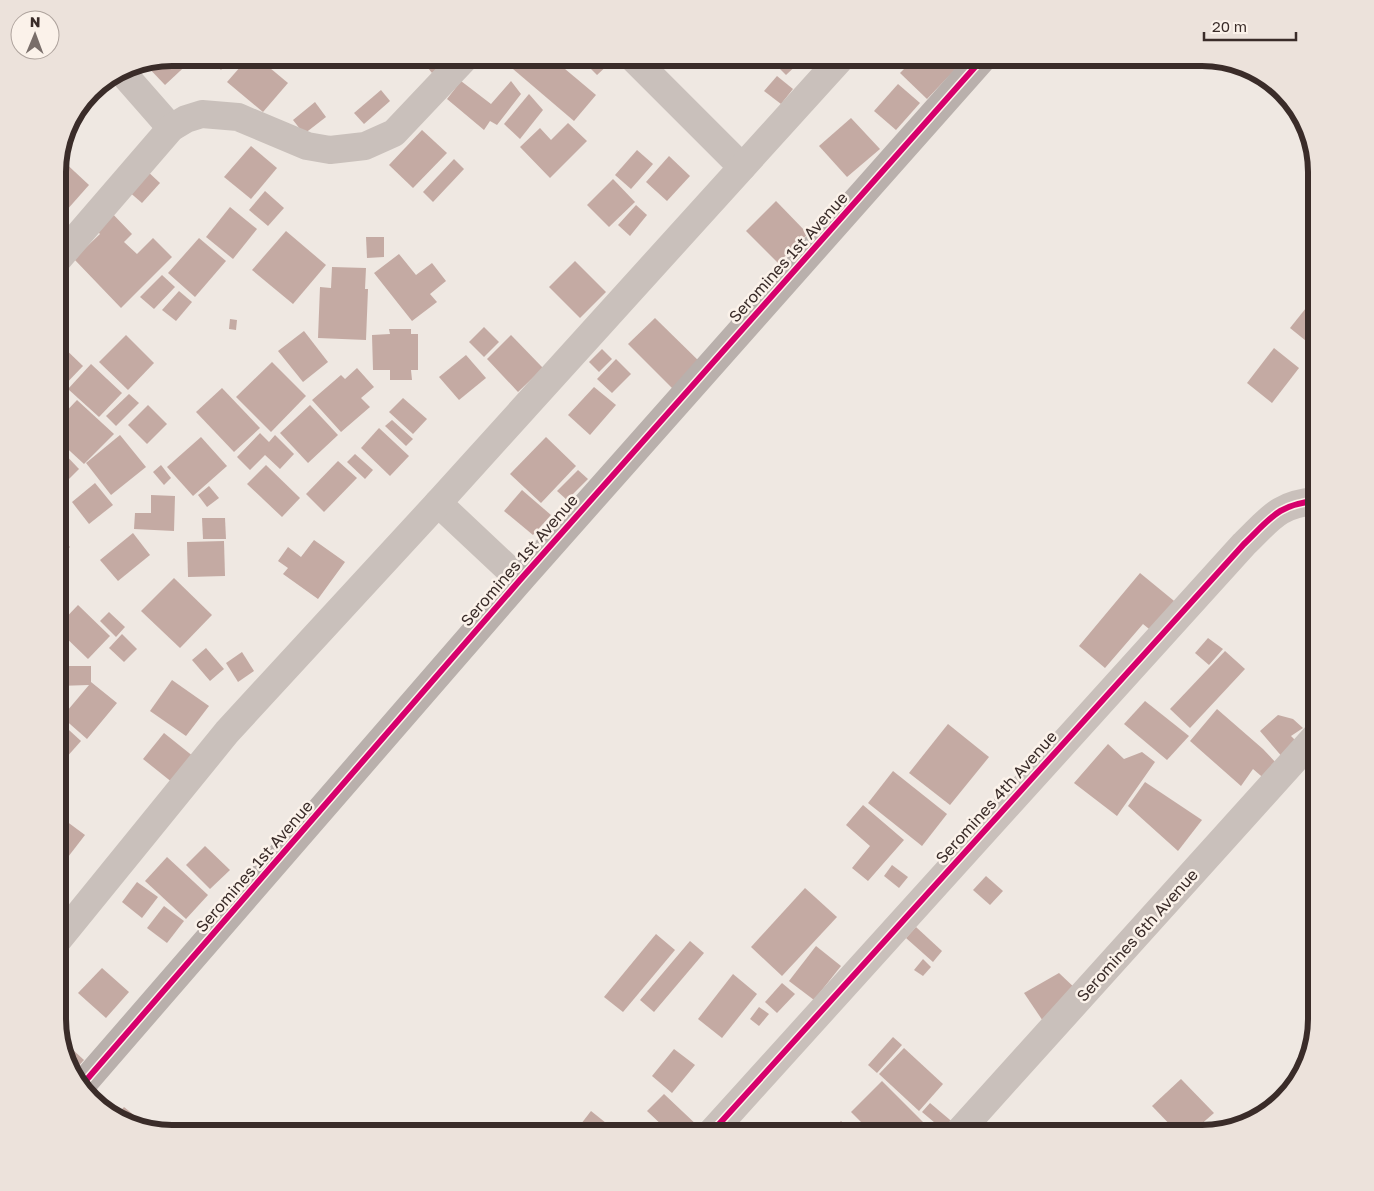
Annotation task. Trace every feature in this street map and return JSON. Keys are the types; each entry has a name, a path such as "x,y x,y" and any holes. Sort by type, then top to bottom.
{"street":[{"path":"66,250 171,128 186,118 202,114 238,117 307,146 330,150 365,146 394,133 457,66"},
{"path":"641,66 742,167"},
{"path":"66,930 227,732 438,503 834,66"},
{"name":"Seromines 1st Avenue","path":"86,1081 520,580 976,66"},
{"path":"126,77 171,128"},
{"name":"Seromines 4th Avenue","path":"718,1125 1244,544 1277,511 1299,502 1308,501"},
{"path":"438,503 520,580"},
{"name":"Seromines 6th Avenue","path":"966,1125 1308,745"}],"building":[{"path":"185,66 165,85 149,69"},
{"path":"217,66 225,66 221,70"},
{"path":"241,66 268,66 288,83 263,112 227,82"},
{"path":"426,66 440,66 432,73"},
{"path":"509,66 562,66 596,95 574,121"},
{"path":"588,66 607,66 597,75"},
{"path":"777,66 796,66 786,75"},
{"path":"907,66 958,66 927,99 900,73"},
{"path":"777,76 793,89 781,104 764,91"},
{"path":"461,81 491,104 511,81 521,94 497,125 490,121 484,130 447,99"},
{"path":"898,84 920,103 896,130 874,111"},
{"path":"381,90 390,101 364,124 354,113"},
{"path":"529,94 543,110 520,139 504,124"},
{"path":"315,102 326,117 304,134 293,120"},
{"path":"851,118 880,149 847,177 819,146"},
{"path":"568,123 587,141 550,178 520,147 540,128 551,140"},
{"path":"422,130 447,153 413,188 389,165"},
{"path":"251,146 277,168 251,199 224,177"},
{"path":"637,150 653,164 631,189 615,175"},
{"path":"669,156 690,176 667,201 646,182"},
{"path":"454,159 464,169 433,202 423,192"},
{"path":"66,164 89,185 66,211"},
{"path":"145,169 160,183 142,203 127,190"},
{"path":"613,179 635,202 609,227 587,205"},
{"path":"265,191 284,208 268,226 249,210"},
{"path":"776,201 808,234 778,263 746,231"},
{"path":"636,205 647,215 630,236 618,225"},
{"path":"230,207 257,229 233,259 206,237"},
{"path":"107,208 132,234 124,242 137,254 153,238 172,257 121,308 74,259 100,234 91,224"},
{"path":"286,231 326,265 293,304 252,270"},
{"path":"366,237 384,237 384,257 367,258"},
{"path":"199,238 226,261 195,297 168,273"},
{"path":"399,254 416,275 432,263 446,281 430,294 437,302 412,321 374,273"},
{"path":"575,261 606,292 580,318 549,287"},
{"path":"332,267 366,268 365,289 368,289 366,340 318,338 320,287 331,288"},
{"path":"162,275 175,287 154,309 140,297"},
{"path":"179,291 192,302 176,321 162,310"},
{"path":"1308,306 1308,343 1290,328"},
{"path":"655,318 706,368 679,395 628,344"},
{"path":"230,319 237,320 236,330 229,329"},
{"path":"484,327 499,342 484,357 469,342"},
{"path":"389,329 411,329 411,334 418,334 418,370 411,370 412,380 390,380 390,370 373,370 372,335 390,334"},
{"path":"304,331 328,362 303,382 278,351"},
{"path":"126,335 154,363 128,390 99,362"},
{"path":"511,335 543,368 518,392 487,359"},
{"path":"1274,348 1299,368 1272,403 1247,383"},
{"path":"602,349 612,359 599,372 589,362"},
{"path":"66,350 83,366 66,384"},
{"path":"466,355 486,378 459,400 439,377"},
{"path":"616,359 631,374 612,393 597,379"},
{"path":"272,362 306,396 271,432 236,397"},
{"path":"91,364 122,393 99,417 68,389"},
{"path":"357,368 374,387 361,398 370,407 341,432 312,400 341,375 345,379"},
{"path":"594,387 616,405 590,435 568,415"},
{"path":"222,388 260,428 234,452 196,412"},
{"path":"129,394 139,403 116,426 106,416"},
{"path":"403,398 427,419 413,434 389,412"},
{"path":"77,400 114,434 84,464 66,447 66,412"},
{"path":"148,405 167,424 147,444 128,425"},
{"path":"310,405 338,435 308,463 280,433"},
{"path":"392,420 413,439 406,446 385,426"},
{"path":"379,428 409,456 390,476 361,448"},
{"path":"260,433 269,442 275,435 294,454 280,469 265,455 250,470 237,457"},
{"path":"120,435 146,467 111,495 86,463"},
{"path":"201,437 227,466 193,496 167,467"},
{"path":"546,437 576,466 541,503 510,474"},
{"path":"355,454 373,470 365,479 347,462"},
{"path":"66,455 79,469 66,482"},
{"path":"338,461 357,478 324,512 306,494"},
{"path":"161,465 171,478 164,485 153,472"},
{"path":"266,465 300,498 282,517 247,484"},
{"path":"578,470 588,479 567,500 557,491"},
{"path":"95,483 113,505 89,524 72,502"},
{"path":"209,486 219,498 207,507 198,495"},
{"path":"522,490 551,515 533,535 504,511"},
{"path":"151,495 175,496 174,531 134,529 135,513 151,513"},
{"path":"202,518 225,518 226,539 203,539"},
{"path":"133,533 150,555 118,581 100,560"},
{"path":"314,540 345,562 318,599 283,574 288,568 278,561 288,547 301,557"},
{"path":"224,541 225,576 188,577 187,542"},
{"path":"66,543 70,547 66,551"},
{"path":"1140,573 1179,605 1154,633 1143,624 1105,668 1079,646"},
{"path":"174,578 212,615 180,648 141,611"},
{"path":"78,605 110,636 88,659 66,638 66,618"},
{"path":"109,612 125,627 116,637 100,621"},
{"path":"122,634 137,649 124,662 109,648"},
{"path":"1208,638 1223,649 1209,665 1195,653"},
{"path":"206,648 224,669 210,681 192,660"},
{"path":"1225,651 1245,669 1190,728 1170,709"},
{"path":"242,652 254,671 238,682 226,663"},
{"path":"66,666 91,666 91,682 117,703 87,739 66,721 66,712 89,685 66,686"},
{"path":"172,680 209,706 186,736 150,711"},
{"path":"1145,701 1189,736 1167,760 1124,724"},
{"path":"1217,709 1263,749 1278,765 1267,781 1253,769 1241,786 1190,741"},
{"path":"1278,715 1293,719 1303,728 1291,736 1299,744 1284,759 1260,731"},
{"path":"948,724 989,757 950,805 909,773"},
{"path":"66,727 81,741 66,758"},
{"path":"164,733 194,757 173,783 143,759"},
{"path":"1108,744 1124,759 1142,752 1155,762 1117,816 1074,783"},
{"path":"893,771 947,814 922,846 868,803"},
{"path":"1145,782 1202,820 1178,851 1128,806"},
{"path":"863,805 904,840 868,881 852,868 870,846 846,825"},
{"path":"66,821 85,835 68,857 66,855"},
{"path":"205,846 230,870 210,889 186,865"},
{"path":"167,857 208,895 186,919 145,881"},
{"path":"892,865 908,877 899,888 884,876"},
{"path":"986,876 1003,891 990,905 973,890"},
{"path":"137,882 158,897 142,918 122,902"},
{"path":"805,888 837,917 782,976 751,947"},
{"path":"164,906 184,921 167,943 147,928"},
{"path":"916,927 942,951 933,962 906,938"},
{"path":"656,934 675,950 623,1012 604,997"},
{"path":"690,941 704,953 654,1012 640,1000"},
{"path":"816,946 841,966 814,1000 789,981"},
{"path":"923,959 931,967 923,976 914,970"},
{"path":"102,968 129,992 106,1018 78,993"},
{"path":"1059,973 1078,991 1049,1030 1024,993"},
{"path":"733,974 757,994 722,1038 698,1019"},
{"path":"782,983 795,994 777,1013 765,1002"},
{"path":"759,1007 769,1014 759,1026 750,1019"},
{"path":"893,1037 902,1045 877,1073 868,1065"},
{"path":"71,1048 84,1060 78,1067"},
{"path":"904,1048 943,1084 919,1111 879,1074"},
{"path":"674,1049 695,1065 672,1093 652,1076"},
{"path":"1181,1079 1214,1113 1200,1125 1170,1125 1152,1106"},
{"path":"882,1081 926,1125 864,1125 851,1112"},
{"path":"664,1094 697,1125 662,1125 647,1111"},
{"path":"930,1103 956,1125 937,1125 922,1112"},
{"path":"124,1107 139,1119 132,1117 120,1111"},
{"path":"591,1111 608,1125 580,1125"},
{"path":"841,1121 845,1125 837,1125"}],"cycle path":[{"path":"86,1080 520,580 976,66"},
{"path":"718,1125 1244,544 1268,520 1283,509 1292,505 1308,502"}]}
